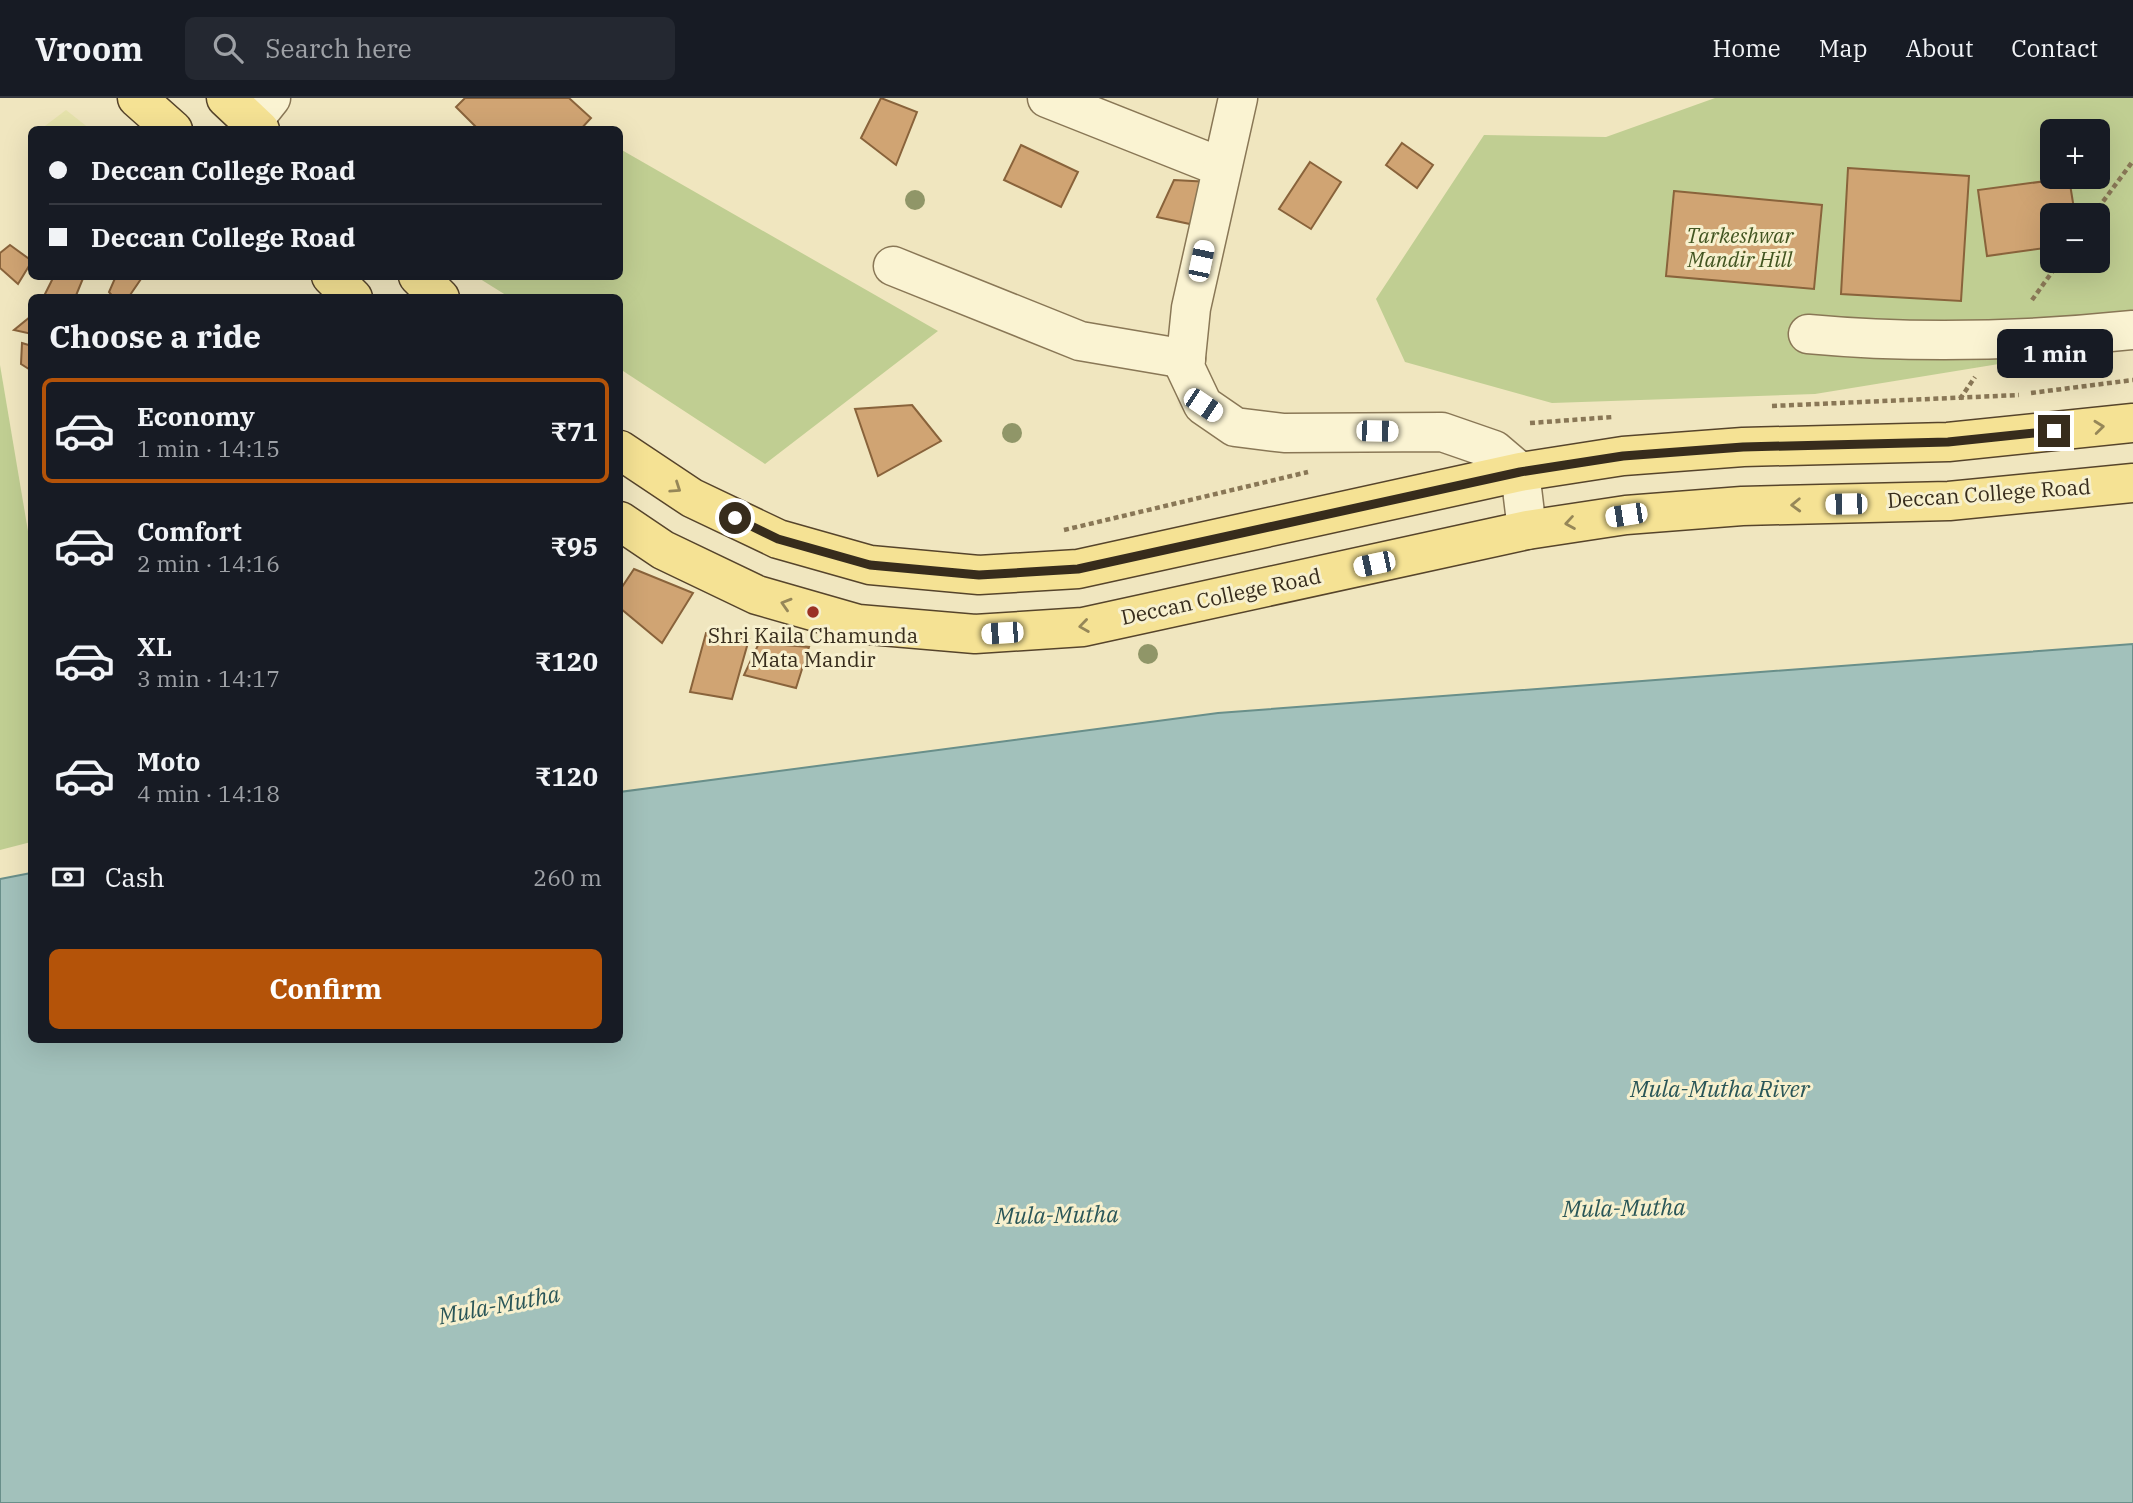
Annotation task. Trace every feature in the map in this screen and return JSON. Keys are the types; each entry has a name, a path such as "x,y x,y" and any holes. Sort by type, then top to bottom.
{"main road":[{"path":"137,98 168,126"},
{"path":"335,280 349,294"},
{"path":"422,280 436,294"},
{"path":"623,452 692,498 778,539 870,565 979,575 1078,569 1520,472 1623,456 1743,447 1948,442 2133,423"},
{"name":"Deccan College Road","path":"623,523 663,550 757,595 858,624 975,634 1083,627 1527,530 1626,515 1742,506 1949,501 2133,482"}],"street":[{"path":"1047,98 1221,167"},
{"path":"1238,98 1191,308 1185,367 1203,405 1236,427 1283,433 1442,432 1494,450 1520,472 1527,530"},
{"path":"893,266 1080,341 1186,359"},
{"path":"1808,334 1869,340 1956,340 2075,336 2133,330"}],"path":[{"path":"2102,203 2133,160"},
{"path":"2028,305 2051,273"},
{"path":"1956,404 1980,371"},
{"path":"1767,407 2020,395 2133,380"},
{"path":"1530,423 1628,416"},
{"path":"1057,532 1318,470"}],"shaded area":[{"path":"66,110 86,126 45,126"}],"green space":[{"name":"Tarkeshwar Mandir Hill","path":"1715,98 2133,98 2133,342 1815,394 1552,403 1405,362 1376,299 1484,135 1606,137"},
{"path":"623,151 938,331 765,464 623,371 623,294 504,294 482,280 623,280"},
{"path":"0,365 28,531 28,843 0,850"}],"water":[{"name":"Mula-Mutha River","path":"2133,644 2133,1503 0,1503 0,879 28,874 28,1043 623,1043 623,792 1218,713"}],"building":[{"path":"465,98 569,98 591,118 584,126 475,126 456,107"},
{"path":"881,98 917,112 896,165 861,138"},
{"path":"1402,143 1433,165 1417,188 1386,165"},
{"path":"1021,145 1078,172 1061,207 1004,180"},
{"path":"1310,162 1341,182 1311,229 1279,209"},
{"path":"1848,168 1969,176 1961,301 1841,294"},
{"path":"1174,180 1210,182 1190,224 1157,217"},
{"path":"2040,182 2040,189 2071,189 2073,203 2040,203 2040,249 1987,256 1978,190"},
{"path":"1674,191 1822,205 1814,289 1666,276"},
{"path":"10,245 28,258 28,268 18,284 0,268 0,253"},
{"path":"52,280 82,280 77,294 45,294"},
{"path":"114,280 140,280 131,294 109,292"},
{"path":"28,319 28,333 14,330"},
{"path":"22,343 28,345 28,368 21,364"},
{"path":"912,405 941,441 878,476 855,409"},
{"path":"634,569 693,593 662,643 623,610 623,586"},
{"path":"706,633 749,639 732,699 690,692"},
{"path":"759,643 809,647 796,688 744,675"}],"place":[{"name":"Shri Kaila Chamunda Mata Mandir","path":"813,612"}],"route":[{"path":"735,518 778,539 870,565 979,575 1078,569 1520,472 1623,456 1743,447 1948,442 2054,431"}],"water label":[{"name":"Mula-Mutha","path":"1624,1208"},
{"name":"Mula-Mutha","path":"1057,1215"},
{"name":"Mula-Mutha","path":"499,1305"}]}
